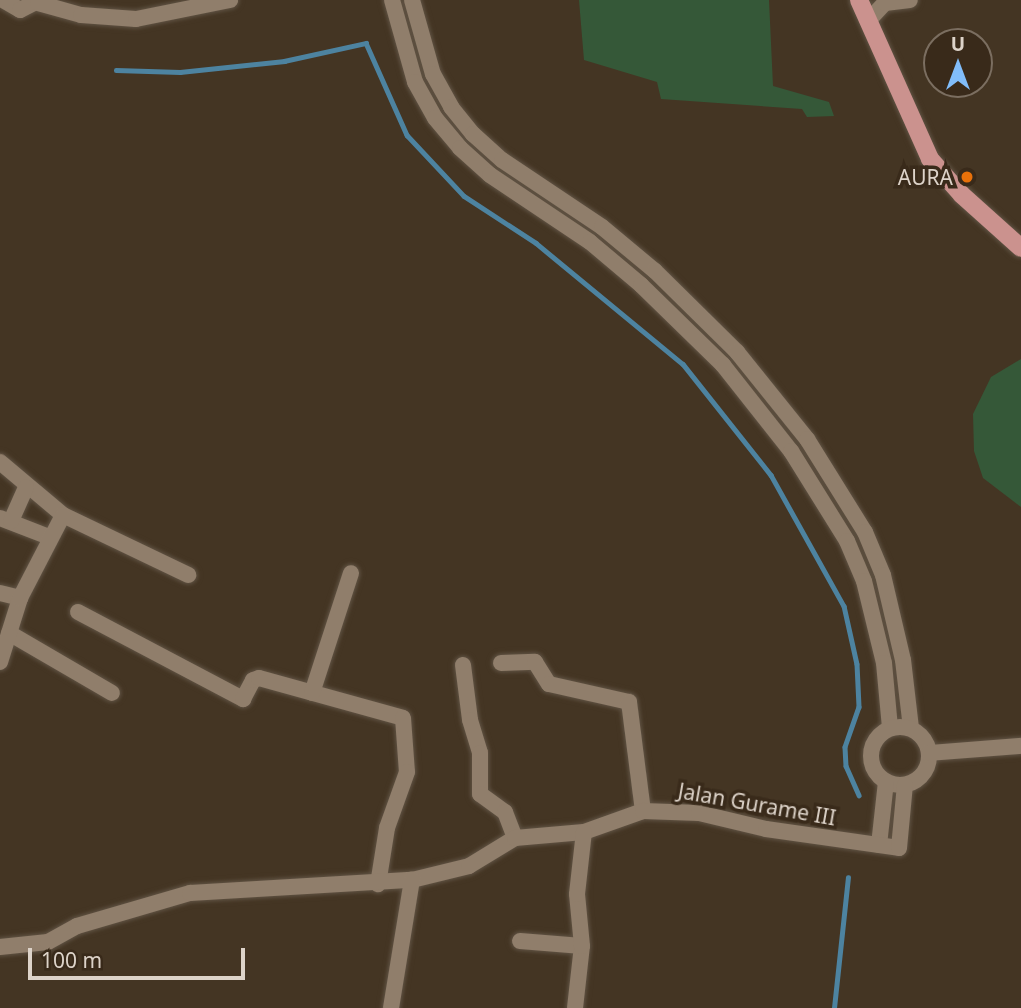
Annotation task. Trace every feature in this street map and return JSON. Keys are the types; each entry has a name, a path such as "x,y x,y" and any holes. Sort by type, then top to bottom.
{"main road":[{"path":"859,0 930,159 962,195 1021,248"}],"street":[{"path":"3,0 20,10 39,1 81,15 135,19 230,0"},
{"path":"392,0 415,82 435,118 460,148 490,175 590,242 681,324 723,365 791,451 837,522 864,581 884,663 891,728"},
{"path":"412,0 433,74 451,107 473,134 502,160 602,227 694,310 737,352 807,439 865,532 883,575 903,660 911,729"},
{"path":"867,21 885,3 910,0"},
{"path":"681,324 694,310"},
{"path":"791,451 807,439"},
{"path":"0,463 63,515 188,575"},
{"path":"26,487 5,520 49,537"},
{"path":"0,662 20,598 49,537 63,515"},
{"path":"312,693 351,573"},
{"path":"0,593 20,598"},
{"path":"78,612 224,692 243,699 253,680 259,678 398,716 406,722 407,772 388,820 378,884"},
{"path":"9,633 112,693"},
{"path":"501,663 535,662 550,684 629,702 643,811"},
{"path":"463,665 470,720 480,753 480,794 505,813 515,838"},
{"path":"891,728 911,729 923,738 929,753 926,770 905,785 886,782 873,768 871,749 891,728"},
{"path":"929,753 1021,746"},
{"path":"879,845 886,782"},
{"name":"Jalan Gurame III","path":"6,947 47,941 190,893 412,880 469,866 515,838 584,832 643,811 699,813 766,830 899,848 905,785"},
{"path":"575,1008 582,946 578,894 584,832"},
{"path":"391,1008 412,880"},
{"path":"0,935 6,947"},
{"path":"520,941 582,946"}],"green space":[{"path":"579,0 769,0 773,86 829,102 834,116 807,117 802,109 661,99 657,82 584,60"},
{"path":"1021,359 1021,507 983,478 974,451 973,414 991,377"}],"waterway":[{"path":"116,70 180,72 284,61 366,43 407,135 464,196 536,243 683,364 771,475 844,606 857,664 859,707 845,747 846,766 859,795"},
{"path":"834,1008 848,878"}],"place":[{"name":"AURA","path":"967,177"}]}
